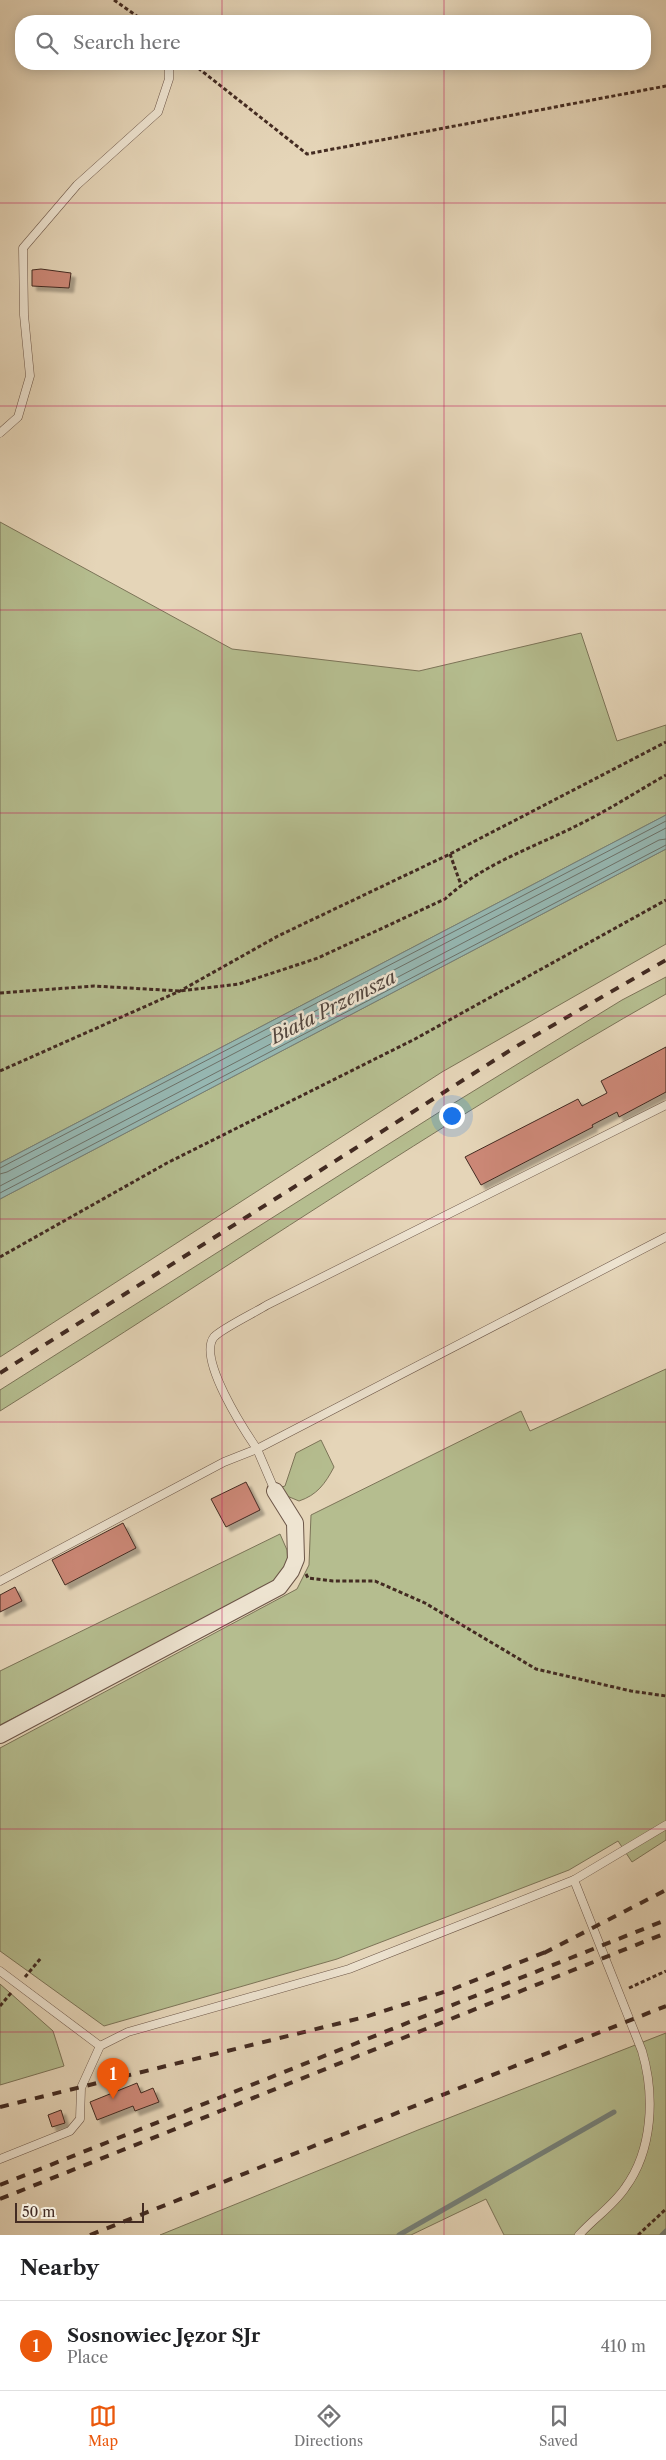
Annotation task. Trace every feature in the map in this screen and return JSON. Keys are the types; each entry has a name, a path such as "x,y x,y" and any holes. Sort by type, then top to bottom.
{"street":[{"path":"0,1735 279,1587 291,1571 296,1559 295,1523 275,1491"}],"lane":[{"path":"0,434 18,417 30,376 24,315 23,248 78,185 158,112 169,79 169,70"},
{"path":"275,1491 256,1449 217,1377 210,1348 214,1337 267,1305 666,1105"},
{"path":"0,1581 224,1462 256,1449 666,1237"},
{"path":"0,2160 70,2131 80,2119 81,2088 100,2046 128,2032 349,1969 574,1880 666,1825"},
{"path":"574,1880 619,1992 647,2071 649,2090 646,2149 625,2189 579,2235"},
{"path":"0,1971 100,2046"}],"path":[{"path":"114,0 135,15"},
{"path":"201,70 307,154 666,86"},
{"path":"0,1071 180,991 278,936 450,854 666,742"},
{"path":"0,993 94,986 180,991 239,984 318,958 445,899 461,885 498,861 577,826 666,775"},
{"path":"450,854 461,885"},
{"path":"0,1257 167,1163 415,1039 666,900"},
{"path":"296,1559 308,1578 333,1581 375,1581 425,1603 536,1669 631,1691 666,1696"},
{"path":"619,1992 666,1971"},
{"path":"638,2235 666,2210"}],"green space":[{"path":"0,522 232,649 419,671 581,633 617,741 666,725 666,815 0,1163"},
{"path":"666,849 666,944 442,1072 0,1357 0,1199"},
{"path":"666,977 666,994 497,1094 0,1411 0,1390 441,1111 622,1000"},
{"path":"666,1369 666,1840 632,1862 618,1841 569,1870 337,1959 104,2026 0,1951 0,1748 297,1589 309,1565 311,1515 521,1411 530,1431"},
{"path":"321,1440 334,1467 331,1473 324,1484 311,1496 299,1501 287,1496 282,1487 285,1486 296,1453"},
{"path":"280,1534 287,1550 288,1567 279,1578 253,1594 0,1725 0,1671"},
{"path":"0,1984 53,2031 64,2066 0,2085"},
{"path":"666,2033 666,2235 504,2235 486,2199 411,2235 160,2235 418,2130"}],"water":[{"name":"Biała Przemsza","path":"666,815 666,849 0,1199 0,1163"}],"building":[{"path":"41,269 71,273 69,288 32,286 32,270"},
{"path":"666,1047 666,1092 619,1117 617,1112 592,1125 593,1127 481,1185 465,1157 578,1099 582,1106 607,1093 601,1081"},
{"path":"246,1482 260,1510 226,1527 211,1499"},
{"path":"123,1523 136,1548 65,1585 52,1560"},
{"path":"15,1587 22,1601 0,1612 0,1595"},
{"path":"137,2083 141,2093 153,2088 159,2102 135,2111 133,2106 97,2120 90,2102"},
{"path":"61,2110 65,2123 52,2127 48,2115"}],"waterway":[{"path":"399,2235 614,2112"},
{"path":"662,2235 666,2231"}],"railway":[{"path":"0,1373 517,1046 666,960"},
{"path":"544,1953 666,1890"},
{"path":"0,2185 666,1920"},
{"path":"0,2199 666,1933"},
{"path":"0,2107 365,2017 453,1989 548,1951"},
{"path":"90,2235 666,2006"}],"place":[{"name":"Sosnowiec Jęzor SJr","path":"113,2099"}]}
